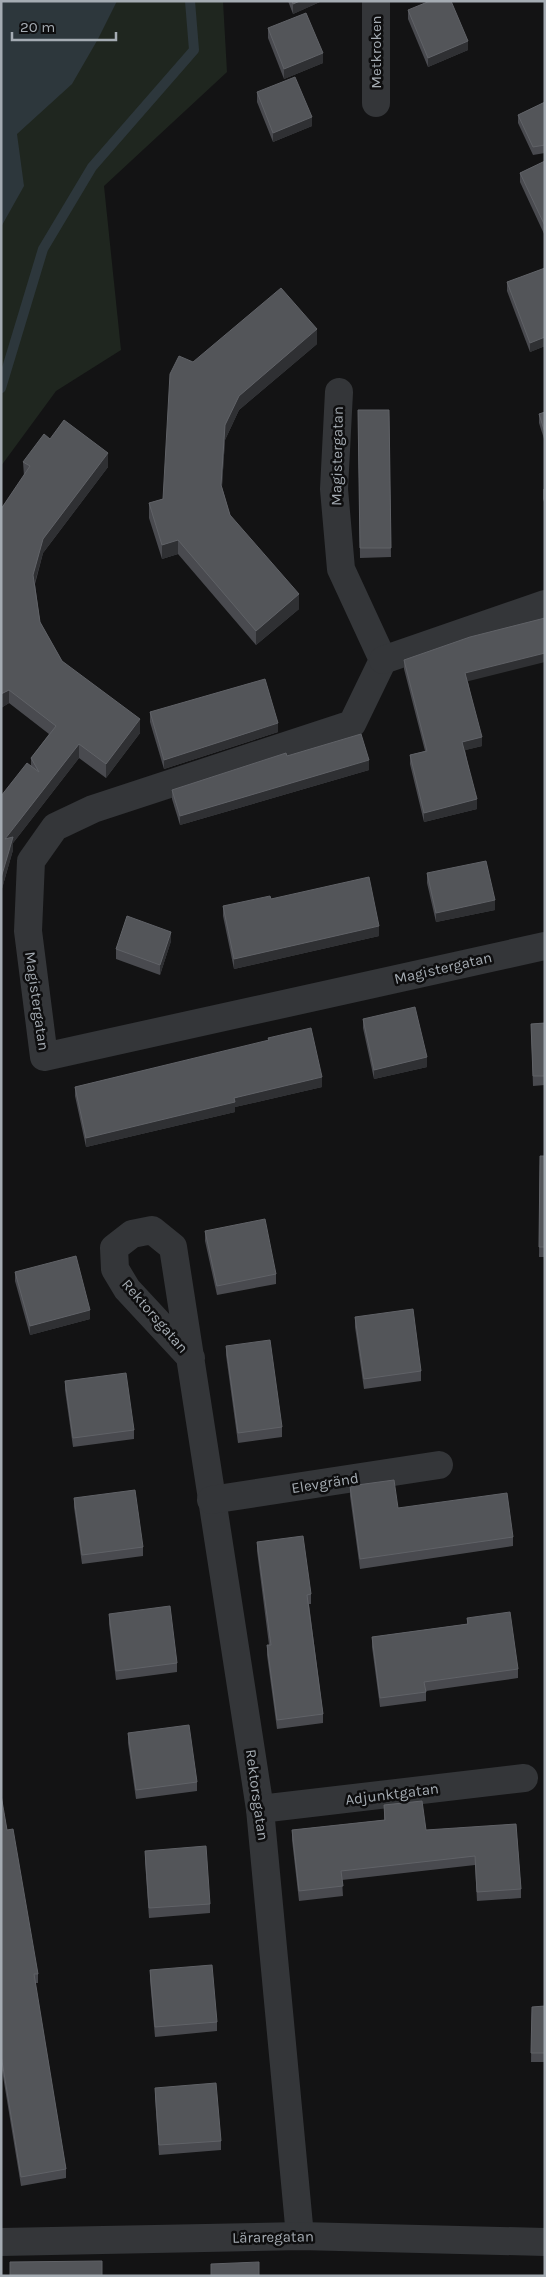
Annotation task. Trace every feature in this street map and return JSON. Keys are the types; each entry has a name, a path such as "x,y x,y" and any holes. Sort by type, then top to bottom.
{"street":[{"name":"Metkroken","path":"376,1 376,103"},
{"name":"Magistergatan","path":"338,392 334,489 341,569 384,660 352,724 93,810 55,827 31,861 28,931 44,1057 545,946"},
{"path":"384,660 545,604"},
{"name":"Rektorsgatan","path":"191,1358 211,1500 260,1809 300,2236"},
{"name":"Elevgränd","path":"211,1500 439,1466"},
{"name":"Adjunktgatan","path":"260,1809 524,1778"},
{"name":"Läraregatan","path":"1,2242 300,2236 545,2242"}],"shaded area":[{"path":"1,1 223,1 227,72 104,186 121,350 56,391 1,466"},
{"path":"1,1 117,1 72,84 17,134 24,186 1,227"}],"building":[{"path":"430,1 451,1 468,41 428,58 408,10"},
{"path":"306,13 323,53 284,69 268,28"},
{"path":"295,77 312,117 273,133 257,92"},
{"path":"545,102 545,145 533,147 518,115"},
{"path":"545,161 545,226 520,173"},
{"path":"545,268 545,337 530,343 507,282"},
{"path":"281,288 317,329 239,396 225,425 221,485 230,515 299,594 256,631 178,540 162,545 149,503 163,499 170,374 179,356 193,362"},
{"path":"358,410 389,410 391,548 360,548"},
{"path":"545,412 545,433 539,414"},
{"path":"64,420 108,453 43,539 33,575 40,622 62,661 140,719 106,764 79,744 5,839 13,837 1,878 1,796 27,763 39,772 31,758 56,726 9,690 1,694 1,509 30,466 23,462 44,434 50,439"},
{"path":"545,618 545,653 465,673 482,737 462,742 477,799 424,813 410,755 427,751 404,660 470,637"},
{"path":"265,679 278,723 164,760 150,712"},
{"path":"361,734 369,760 180,816 172,790 286,753 287,756"},
{"path":"486,861 495,900 436,913 427,873"},
{"path":"369,877 379,926 234,959 223,906 270,896 271,899"},
{"path":"127,916 171,932 160,965 116,949"},
{"path":"415,1007 427,1057 374,1070 363,1019"},
{"path":"545,1023 545,1076 533,1076 531,1024"},
{"path":"311,1028 322,1077 234,1098 235,1102 86,1138 75,1087"},
{"path":"540,1156 545,1156 545,1247 539,1247"},
{"path":"265,1219 276,1274 217,1286 205,1231"},
{"path":"76,1256 90,1310 30,1326 15,1272"},
{"path":"413,1309 421,1371 364,1379 355,1317"},
{"path":"270,1340 282,1427 238,1433 226,1346"},
{"path":"126,1373 134,1430 73,1438 65,1381"},
{"path":"394,1480 398,1508 507,1493 513,1537 360,1559 350,1486"},
{"path":"135,1490 143,1547 82,1555 74,1498"},
{"path":"303,1536 311,1594 307,1595 323,1714 277,1720 267,1645 271,1645 257,1542"},
{"path":"170,1606 177,1663 116,1671 109,1614"},
{"path":"510,1612 518,1669 424,1682 426,1692 380,1698 372,1637 468,1624 467,1618"},
{"path":"189,1725 197,1782 136,1790 128,1733"},
{"path":"1,1795 7,1830 13,1829 38,1974 34,1974 66,2169 21,2177 1,2055"},
{"path":"422,1801 426,1830 516,1824 521,1889 477,1892 475,1856 341,1871 343,1886 299,1891 292,1830 385,1820 384,1805"},
{"path":"206,1846 210,1904 149,1908 145,1851"},
{"path":"212,1965 217,2022 155,2027 150,1970"},
{"path":"545,2006 545,2053 531,2053 532,2007"},
{"path":"216,2083 221,2141 159,2145 155,2088"},
{"path":"102,2261 102,2276 10,2276 10,2262"},
{"path":"259,2262 259,2276 211,2276 211,2264"}],"waterway":[{"path":"1,388 43,249 92,167 194,50 190,1"}]}
